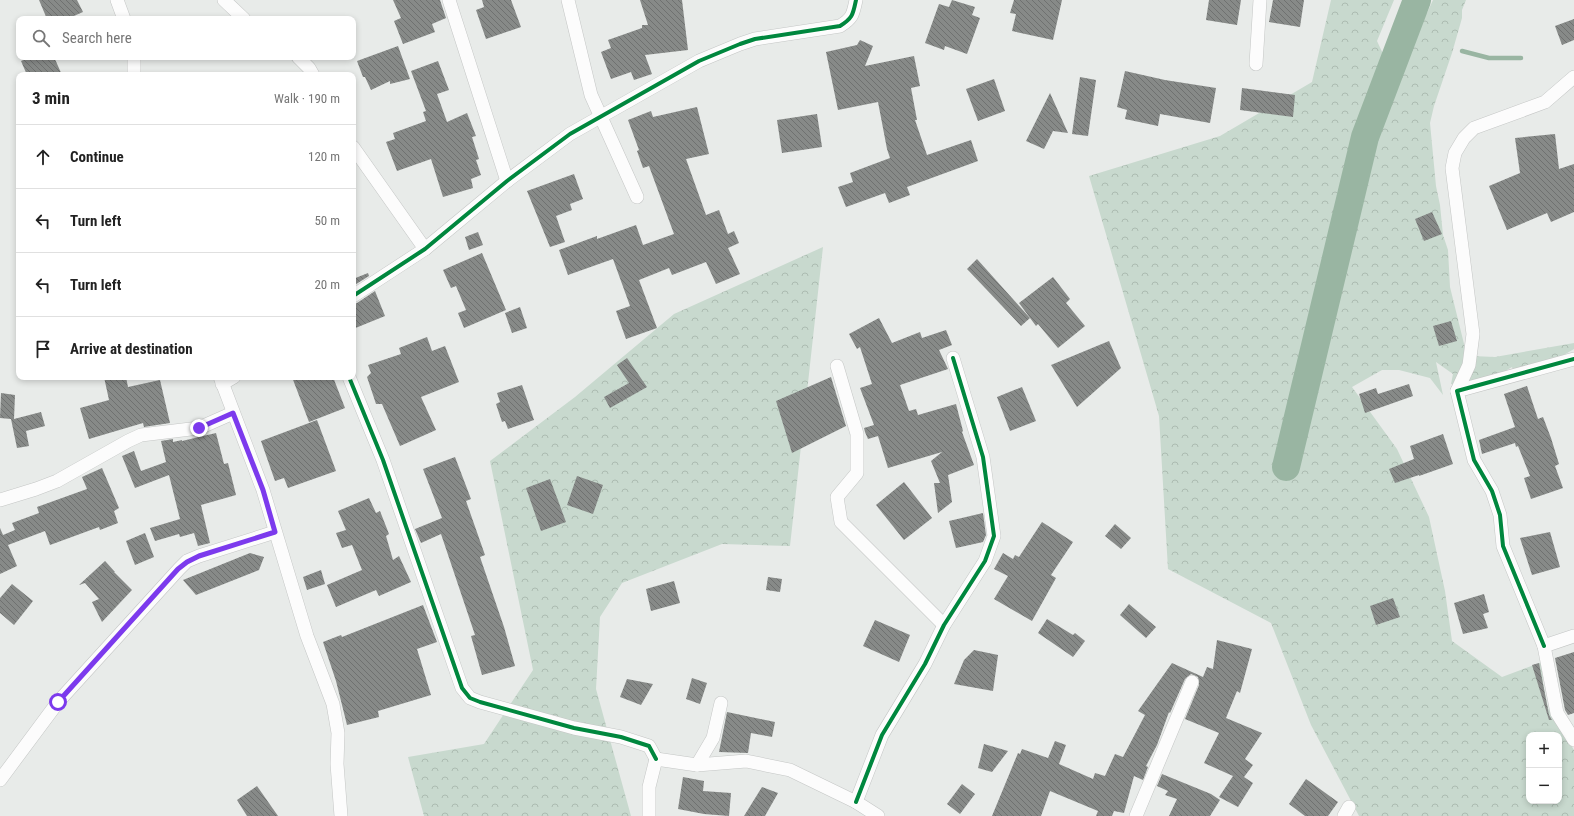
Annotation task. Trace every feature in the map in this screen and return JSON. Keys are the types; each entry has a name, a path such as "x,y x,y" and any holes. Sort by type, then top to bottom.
{"street":[{"path":"117,0 123,16"},
{"path":"224,0 241,16"},
{"path":"449,0 507,181"},
{"path":"568,0 591,95 637,197"},
{"path":"356,294 425,249 507,181 570,134 699,61 740,44 755,39 840,26 853,16 856,0"},
{"path":"1256,64 1260,0"},
{"path":"134,60 134,72"},
{"path":"301,60 311,72"},
{"path":"1574,77 1545,102 1474,128 1464,138 1456,153 1452,168 1473,334 1469,365 1457,391 1474,460 1492,490 1500,515 1503,546 1544,646 1557,713 1574,740"},
{"path":"356,151 425,249"},
{"path":"856,802 882,735 925,664 944,625 985,562 994,536 983,456 953,358"},
{"path":"1457,391 1574,359"},
{"path":"837,366 857,434 858,474 837,497 841,522 944,625"},
{"path":"221,380 263,490 275,532 294,588 307,636 333,704 338,733 337,764 341,816"},
{"path":"349,380 384,460 462,688 470,698 480,702 574,728 621,737 649,746 656,758 649,787 649,816"},
{"path":"0,500 57,481 141,435 199,428 233,413"},
{"path":"0,780 58,702 178,569 187,562 199,556 275,532"},
{"path":"1544,646 1574,636"},
{"path":"1136,816 1192,682"},
{"path":"697,765 713,738 720,703"},
{"path":"656,758 697,765 746,761 790,770 856,802 878,816"}],"green space":[{"path":"1331,0 1394,0 1377,41 1384,56 1397,50 1427,13 1433,0 1466,0 1462,10 1462,18 1452,53 1434,106 1430,123 1436,186 1440,205 1443,235 1448,250 1450,287 1466,352 1472,356 1495,357 1574,343 1574,349 1562,356 1513,370 1512,367 1475,389 1451,384 1453,374 1436,362 1443,395 1430,378 1399,370 1382,370 1352,387 1397,449 1429,517 1445,591 1452,641 1502,677 1542,662 1543,683 1548,708 1574,750 1574,816 1359,816 1311,725 1271,623 1168,569 1159,416 1089,176 1220,136 1312,82"},
{"path":"823,247 790,546 722,544 622,583 600,617 596,689 631,816 424,816 408,757 484,744 533,670 490,461 575,397 674,314"}],"building":[{"path":"39,0 77,0 83,12 74,16 46,16"},
{"path":"393,0 440,0 446,18 432,24 435,32 403,44 394,21 401,18"},
{"path":"482,0 511,0 521,27 486,39 476,10 484,7"},
{"path":"640,0 682,0 688,50 645,55 652,74 634,80 631,72 611,79 601,52 611,48 608,40 642,28 642,25 648,25"},
{"path":"952,0 975,7 972,15 980,18 967,54 945,46 944,50 925,43 939,4 949,7"},
{"path":"1014,0 1062,0 1053,40 1012,31 1016,14 1010,13"},
{"path":"1209,0 1241,0 1237,25 1206,20"},
{"path":"1273,0 1304,0 1300,27 1269,22"},
{"path":"1574,19 1574,40 1562,45 1555,26"},
{"path":"860,40 873,46 865,66 914,56 920,86 911,88 917,120 915,120 927,155 971,140 978,161 907,187 910,195 889,203 885,193 846,207 838,187 853,182 850,173 890,158 878,102 838,110 826,52 857,45"},
{"path":"398,46 410,79 390,84 390,81 371,90 365,77 363,77 357,61"},
{"path":"55,60 61,72 26,72 21,61"},
{"path":"438,61 449,90 437,94 447,122 467,113 476,136 472,137 479,159 476,160 481,175 471,179 473,188 443,197 431,159 397,171 386,142 395,139 393,133 426,121 423,112 426,111 411,71"},
{"path":"1125,71 1165,80 1216,88 1210,123 1160,114 1158,126 1125,119 1127,110 1117,107"},
{"path":"1080,77 1096,80 1088,136 1072,134"},
{"path":"994,79 1005,111 978,121 966,89"},
{"path":"1242,88 1295,95 1293,117 1240,110"},
{"path":"1050,93 1068,133 1053,131 1044,149 1026,141"},
{"path":"697,107 709,154 686,159 706,215 719,210 728,234 734,231 739,243 728,248 740,274 716,284 706,262 672,275 669,268 639,280 657,328 626,339 616,311 630,306 613,259 568,275 559,250 597,236 597,239 636,225 643,245 674,234 649,166 643,168 637,151 639,150 628,120 651,111 653,117"},
{"path":"817,114 822,147 782,153 777,120"},
{"path":"1555,134 1559,169 1574,164 1574,212 1551,222 1547,213 1507,230 1489,186 1520,173 1515,138"},
{"path":"574,174 583,199 570,204 572,210 556,216 565,242 550,247 527,191"},
{"path":"1432,212 1442,234 1424,241 1415,219"},
{"path":"478,232 483,245 469,250 465,237"},
{"path":"482,253 506,310 464,328 458,313 466,310 456,286 451,288 443,270"},
{"path":"977,259 1030,318 1021,326 967,269"},
{"path":"368,273 369,276 356,284 356,278"},
{"path":"1053,277 1070,299 1066,303 1085,326 1058,348 1038,324 1036,326 1019,303"},
{"path":"375,291 385,316 356,328 357,303"},
{"path":"520,307 527,328 512,333 505,313"},
{"path":"879,318 892,343 920,332 922,338 946,330 952,345 939,350 948,369 900,385 909,411 916,409 918,415 956,404 962,432 974,465 948,475 952,502 938,513 934,483 940,483 931,461 942,452 888,468 878,436 868,439 865,432 864,428 874,425 860,388 872,384 860,347 857,349 849,334"},
{"path":"1451,321 1457,341 1439,346 1433,326"},
{"path":"427,337 432,351 445,346 459,382 421,397 436,430 400,446 382,404 376,404 367,377 371,373 368,365 401,354 399,348"},
{"path":"1109,341 1121,368 1077,407 1051,365"},
{"path":"627,358 647,387 610,408 604,397 629,383 617,365"},
{"path":"831,377 846,426 792,453 776,401"},
{"path":"105,380 127,380 128,387 160,380 170,423 144,427 143,423 89,439 80,408 109,400"},
{"path":"293,380 334,380 345,408 309,422"},
{"path":"1409,384 1413,396 1365,413 1359,394 1376,388 1378,394"},
{"path":"522,385 534,420 508,429 505,421 502,422 496,404 500,402 497,393"},
{"path":"1527,386 1538,419 1543,417 1551,438 1559,464 1555,466 1563,488 1531,499 1524,478 1530,476 1518,446 1516,447 1515,443 1482,454 1479,440 1515,427 1504,394"},
{"path":"1022,387 1036,421 1010,431 997,397"},
{"path":"1,393 15,395 14,419 41,412 45,426 26,431 29,446 17,448 11,419 0,418"},
{"path":"317,420 336,471 288,488 284,478 275,481 261,441"},
{"path":"216,433 224,464 228,463 236,495 201,505 210,543 198,546 194,533 180,537 179,534 155,541 150,528 180,519 169,475 135,488 122,456 134,451 141,471 166,462 161,441 173,439 173,442 182,441"},
{"path":"1443,434 1453,464 1395,483 1389,469 1414,459 1410,446"},
{"path":"455,457 471,499 466,501 485,555 480,557 504,627 515,666 482,675 471,636 475,635 441,534 421,543 415,529 442,518 423,469"},
{"path":"102,468 119,508 114,511 118,523 100,530 99,527 50,545 45,531 8,545 17,566 0,574 0,528 3,535 15,530 12,523 39,513 37,507 87,489 82,477"},
{"path":"577,476 603,485 593,514 567,505"},
{"path":"550,479 566,522 541,531 526,488"},
{"path":"904,482 932,518 904,540 876,505"},
{"path":"369,498 376,513 380,511 389,534 386,536 393,560 399,556 411,582 379,596 376,590 336,607 327,585 362,570 352,545 342,548 336,533 346,530 338,511"},
{"path":"983,513 986,535 983,542 956,548 949,521"},
{"path":"1042,522 1073,542 1051,575 1056,578 1032,621 994,599 1008,576 994,569 1003,553 1013,559 1015,555 1019,557"},
{"path":"1115,524 1131,538 1121,549 1105,536"},
{"path":"1550,532 1560,567 1532,575 1520,538"},
{"path":"145,533 154,557 135,565 126,541"},
{"path":"250,553 264,557 259,570 196,595 183,580"},
{"path":"105,561 132,590 102,622 92,602 99,599 85,583 79,585"},
{"path":"321,570 325,584 307,590 303,577"},
{"path":"768,577 782,579 780,592 766,590"},
{"path":"674,581 680,603 651,611 646,589"},
{"path":"12,584 33,601 14,625 0,613 0,598"},
{"path":"1484,594 1489,612 1483,614 1488,628 1463,634 1454,603"},
{"path":"1393,598 1400,617 1376,625 1370,606"},
{"path":"1129,604 1156,627 1146,638 1120,615"},
{"path":"423,605 437,642 417,649 431,695 378,711 379,717 347,725 336,681 323,642 341,635 342,637"},
{"path":"1047,619 1073,635 1075,633 1085,641 1073,657 1038,633"},
{"path":"875,620 910,635 899,662 863,646"},
{"path":"1217,640 1252,649 1240,693 1237,691 1226,718 1262,733 1245,759 1253,765 1244,777 1253,783 1238,807 1219,797 1233,776 1204,763 1219,733 1185,719 1199,685 1198,677 1191,674 1185,679 1170,713 1169,712 1157,745 1146,766 1148,767 1143,780 1134,776 1124,813 1114,811 1112,816 1096,816 1098,811 1050,791 1041,816 992,816 1018,753 1020,754 1022,749 1048,758 1055,741 1066,745 1059,764 1093,779 1095,773 1105,776 1115,754 1123,757 1145,715 1138,711 1172,663 1203,677 1207,667 1213,669"},
{"path":"974,650 998,655 993,691 954,684 964,660"},
{"path":"1574,652 1574,713 1568,715 1565,710 1555,658"},
{"path":"1539,663 1549,715 1552,720 1549,720 1532,665"},
{"path":"692,678 707,683 700,704 686,699"},
{"path":"627,679 653,684 641,705 620,697"},
{"path":"727,712 775,722 772,737 751,733 748,753 719,752"},
{"path":"984,744 1008,751 992,772 978,768"},
{"path":"1162,774 1211,794 1220,800 1210,816 1169,816 1177,799 1165,795 1168,791 1157,786"},
{"path":"683,777 704,781 703,791 731,793 729,816 704,814 678,809"},
{"path":"1306,779 1338,802 1328,816 1305,816 1289,804"},
{"path":"962,784 975,794 960,814 947,804"},
{"path":"257,786 278,816 247,816 237,800"},
{"path":"762,787 778,793 765,816 744,816"}],"waterway":[{"path":"1286,467 1365,137 1417,0"},
{"path":"1462,51 1489,58 1521,58"}],"cycle path":[{"path":"356,294 425,249 507,181 570,134 699,61 740,44 755,39 840,26 848,21 852,15 856,0"},
{"path":"856,802 882,735 925,664 944,625 985,561 994,536 983,457 953,358"},
{"path":"1544,646 1503,546 1500,515 1492,491 1474,460 1457,391 1574,359"},
{"path":"350,380 383,460 462,688 470,698 574,728 621,737 649,746 656,759"}],"route":[{"path":"58,702 84,676 178,569 187,562 199,556 275,532 263,490 233,413 199,428"}]}
